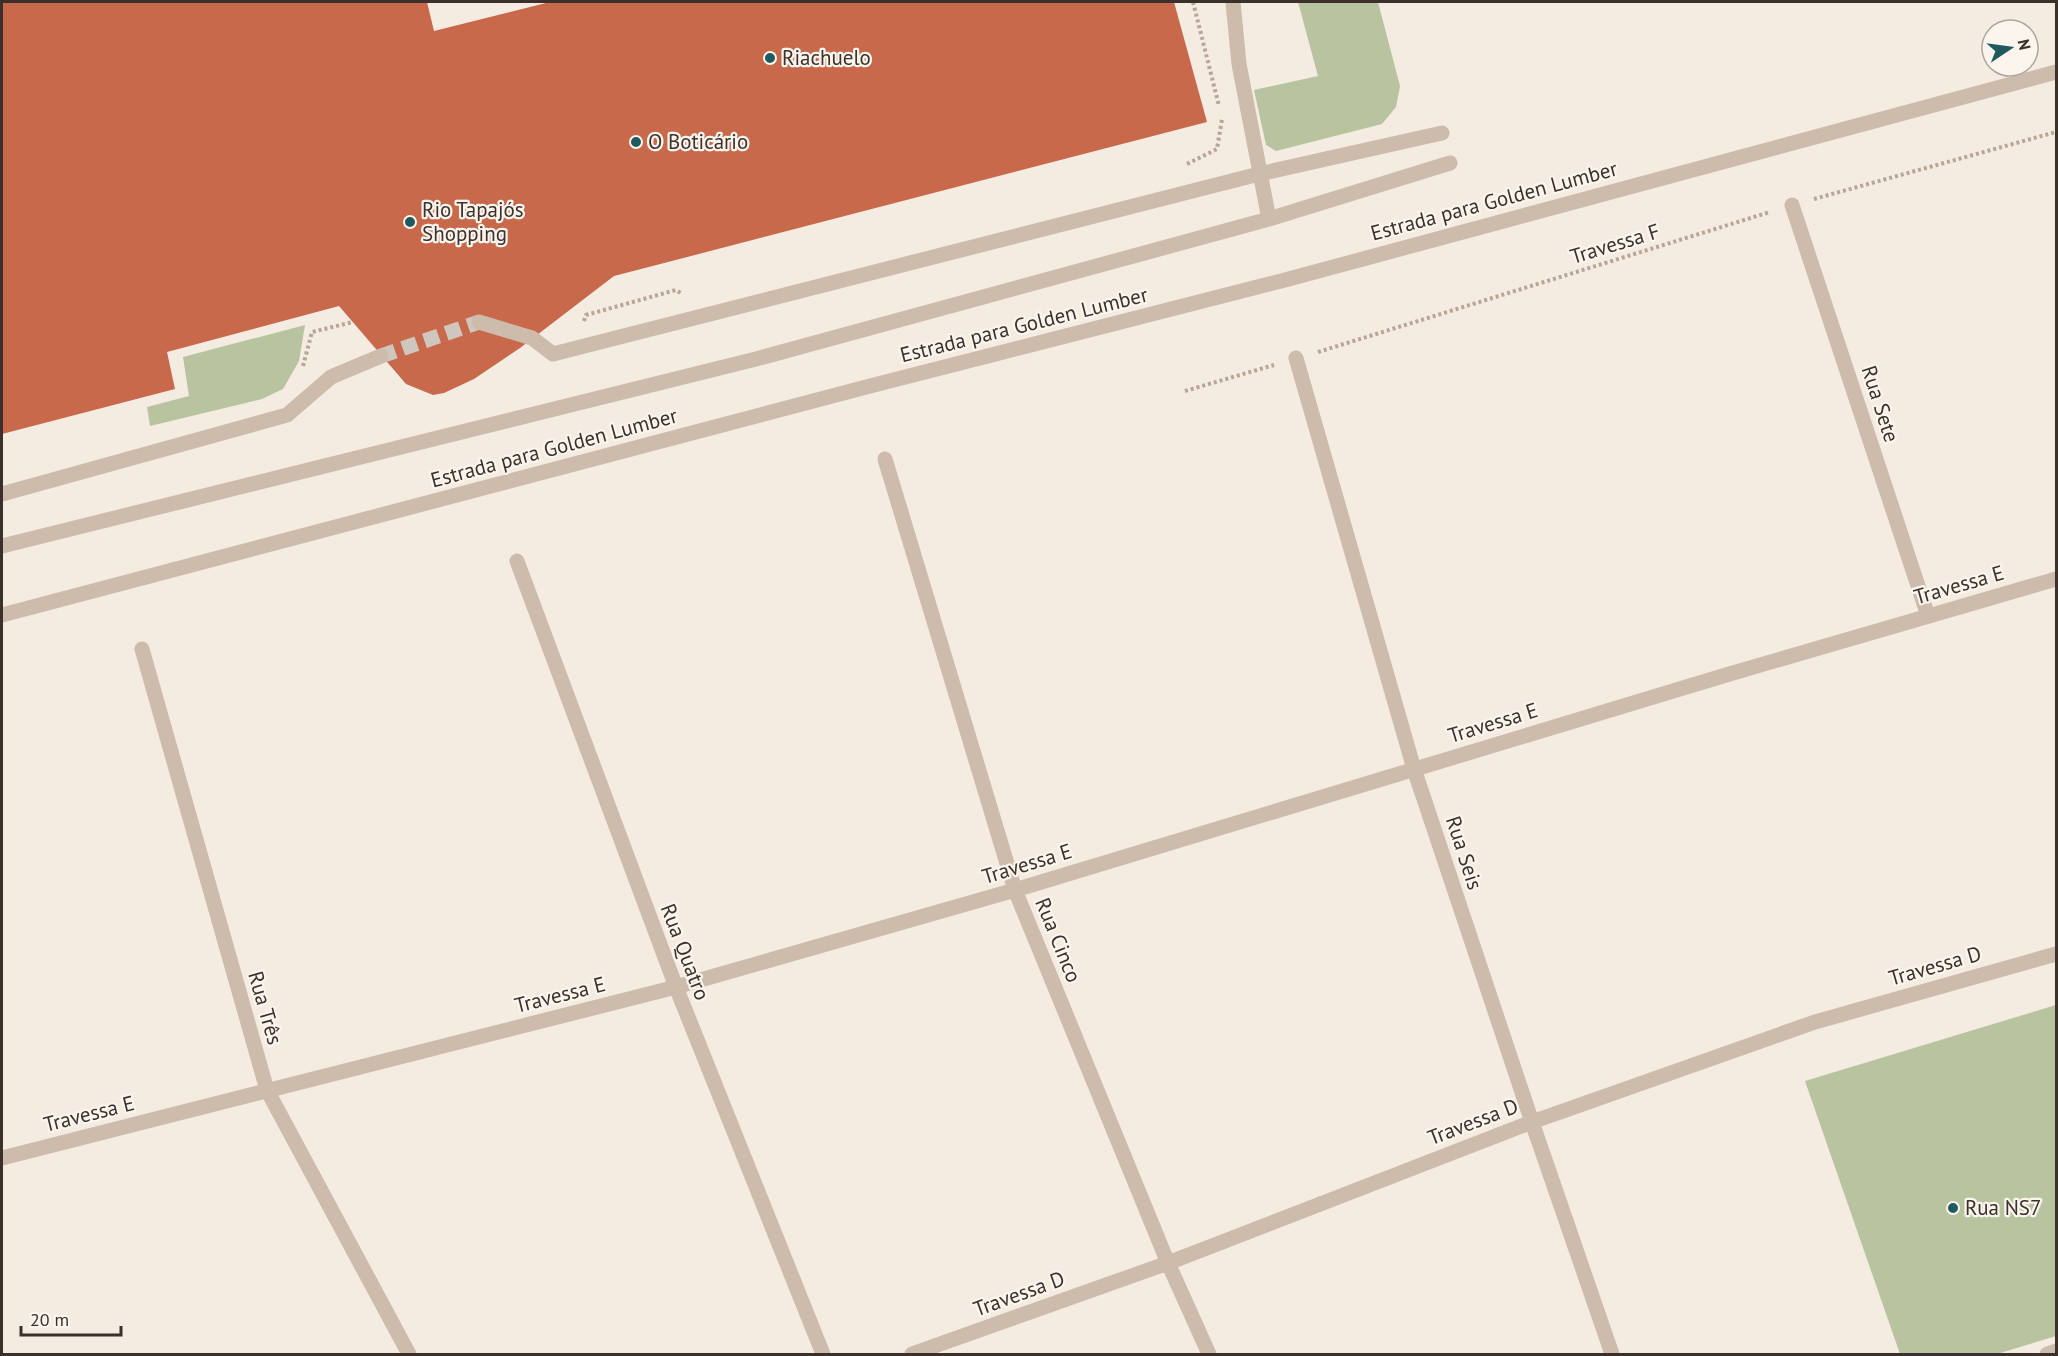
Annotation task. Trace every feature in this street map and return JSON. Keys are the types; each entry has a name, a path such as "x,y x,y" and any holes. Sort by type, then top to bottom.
{"street":[{"path":"1233,2 1239,64 1269,219"},
{"name":"Estrada para Golden Lumber","path":"2,615 882,383 1285,280 2056,72"},
{"path":"479,322 532,338 553,354 1259,174 1442,133"},
{"path":"2,546 756,359 1269,219 1450,163"},
{"name":"Rua Sete","path":"1792,206 1928,616"},
{"path":"2,494 287,415 331,377 381,356"},
{"name":"Rua Seis","path":"1296,358 1414,769 1612,1354"},
{"name":"Rua Cinco","path":"885,459 1015,890 1168,1263 1209,1354"},
{"name":"Rua Quatro","path":"517,561 676,987 823,1354"},
{"name":"Travessa E","path":"2,1158 676,987 1015,890 2056,579"},
{"name":"Rua Três","path":"142,649 267,1090 409,1354"},
{"name":"Travessa D","path":"912,1354 1168,1263 1532,1122 1815,1022 2056,954"},
{"path":"2047,1354 2056,1351"}],"path":[{"path":"1179,167 1190,164 1217,149 1223,120 1193,2"},
{"name":"Travessa F","path":"1185,391 1792,206 2056,132"},
{"path":"583,324 586,315 676,290 686,297"}],"green space":[{"path":"1298,2 1378,2 1400,86 1396,107 1382,124 1276,151 1266,145 1254,90 1318,76"},
{"path":"305,325 299,361 283,389 262,399 150,426 147,407 189,396 183,357"},
{"name":"Rua NS7","path":"2056,1005 2056,1336 1997,1354 1900,1354 1805,1081"}],"building":[{"name":"Rio Tapajós Shopping","path":"2,2 427,2 434,31 550,2 1174,2 1207,122 614,276 520,348 474,379 444,393 433,395 406,384 339,306 167,352 175,389 2,434"}],"tunnel":[{"path":"381,356 479,322"}],"place":[{"name":"Riachuelo","path":"770,58"},
{"name":"O Boticário","path":"636,142"},
{"name":"Rio Tapajós Shopping","path":"410,222"},
{"name":"Rua NS7","path":"1953,1208"}]}
